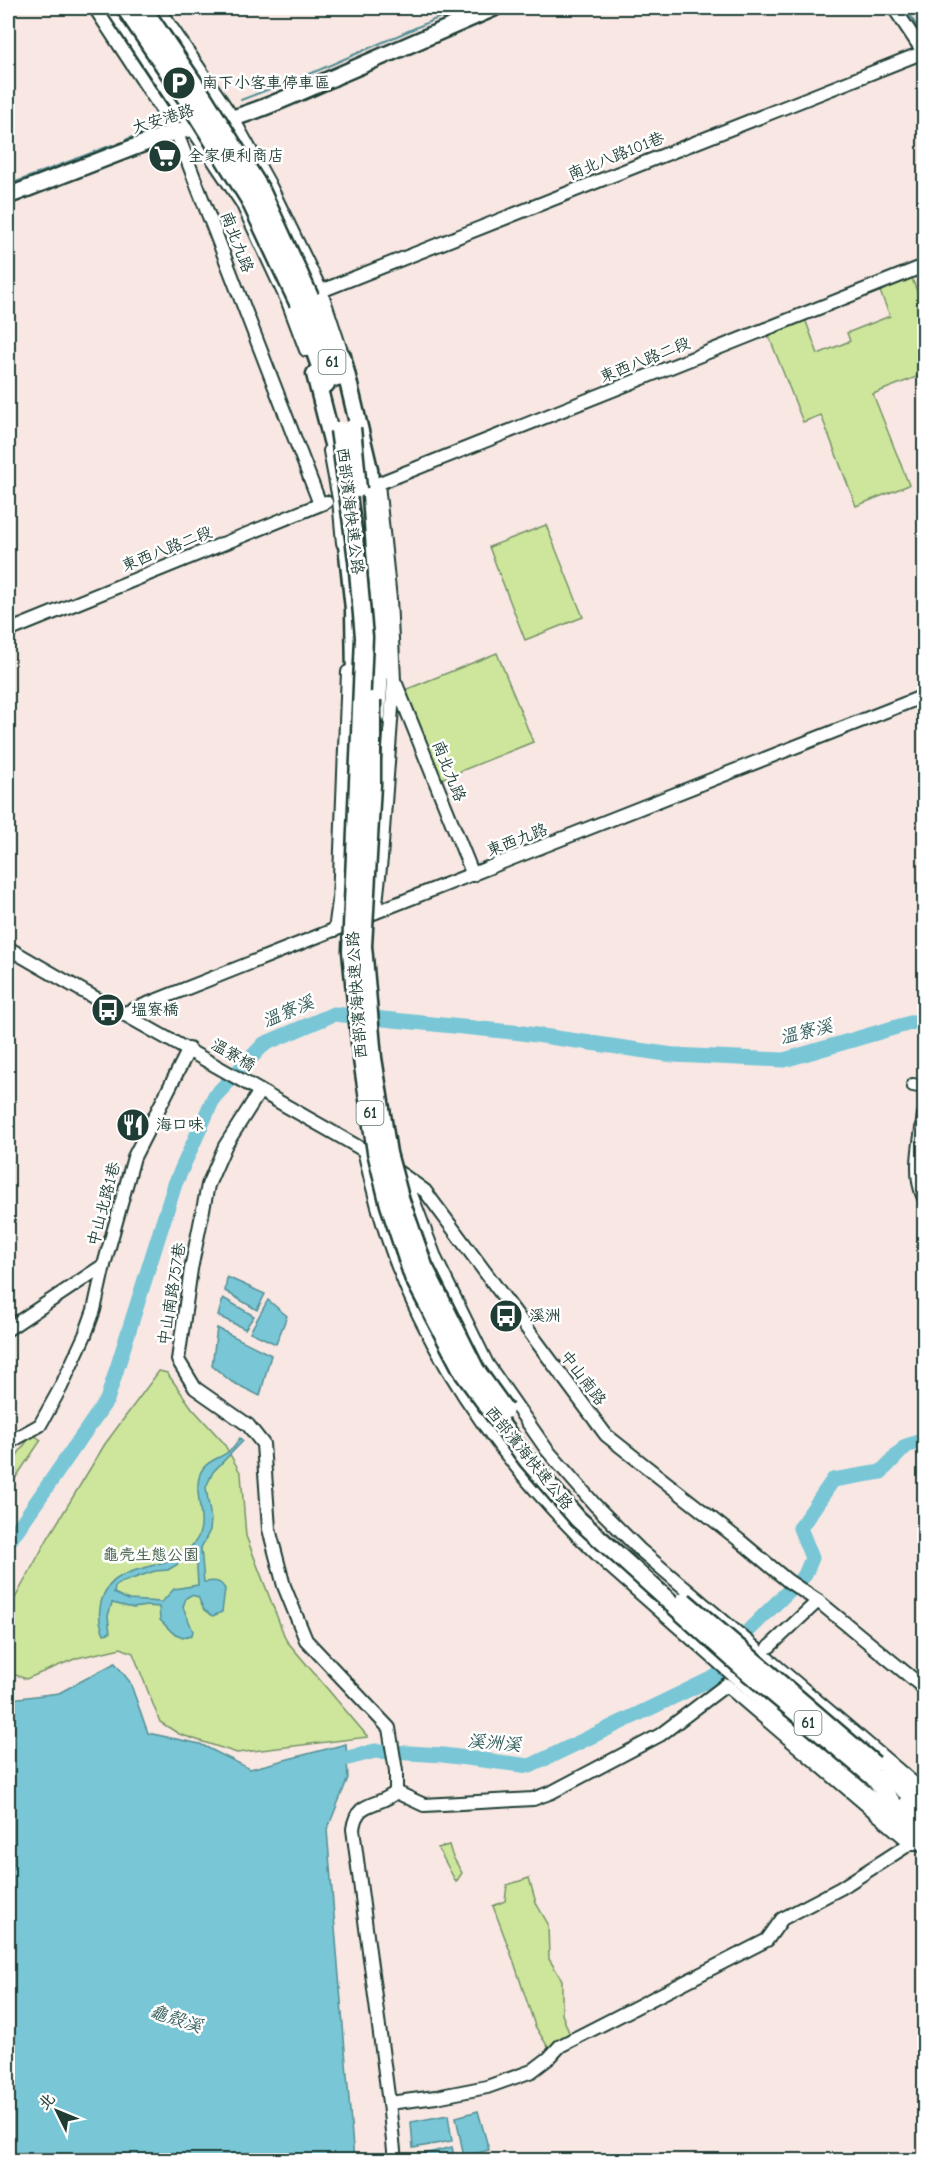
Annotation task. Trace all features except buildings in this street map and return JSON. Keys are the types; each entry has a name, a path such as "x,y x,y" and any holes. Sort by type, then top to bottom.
{"highway":[{"name":"西部濱海快速公路","path":"125,8 190,104 310,297"},
{"name":"西部濱海快速公路","path":"143,8 204,98 261,190 310,297 327,389 345,429 364,637 365,781 351,951 360,1043 376,1152 389,1205 413,1277 464,1374 528,1461 578,1519 743,1668 924,1808"},
{"path":"342,356 369,469 382,644 365,781"},
{"path":"315,374 337,458 354,609 365,781"},
{"name":"西部濱海快速公路","path":"877,1773 924,1824"},
{"path":"877,1773 924,1797"},
{"path":"877,1773 917,1843"}],"main road":[{"name":"大安港路","path":"8,196 176,131 192,129 232,117 298,93 494,8"}],"street":[{"name":"南北九路","path":"95,8 176,131 320,504"},
{"path":"112,8 242,203 288,302 315,374 316,390 327,431 339,499 346,576 348,704 339,901 334,930"},
{"path":"158,8 232,117 269,184 310,297 342,356 377,484 390,599 394,680 375,912"},
{"path":"894,8 924,53"},
{"name":"南北八路101巷","path":"310,297 924,53"},
{"name":"東西八路二段","path":"377,484 924,266"},
{"name":"東西八路二段","path":"8,631 320,504 339,499"},
{"name":"南北九路","path":"394,680 473,875"},
{"name":"東西九路","path":"122,1014 924,696"},
{"name":"溫寮橋","path":"8,948 260,1091"},
{"name":"中山北路1巷","path":"8,1329 104,1265 134,1157 189,1049"},
{"name":"中山南路","path":"260,1091 363,1150 425,1191 606,1435 788,1581 818,1601"},
{"name":"中山南路757巷","path":"260,1091 225,1146 208,1185 191,1269 178,1360 195,1388 248,1425 263,1444 269,1529 284,1586 306,1640 389,1728 396,1771 396,1792"},
{"path":"924,1114 918,1165 924,1198"},
{"path":"363,1150 375,1198 396,1260 417,1311 457,1386 525,1480 569,1528 917,1843"},
{"path":"403,1175 436,1260 487,1364 547,1450 595,1505 639,1549 729,1626 764,1650 924,1792"},
{"path":"8,1443 40,1425 62,1387 91,1318 104,1265"},
{"path":"764,1650 818,1601 924,1688"},
{"path":"395,2160 353,1829 354,1817 360,1809 388,1799 396,1792 424,1805 533,1799 552,1792 660,1735 726,1685 917,1843"},
{"path":"389,2103 488,2087 532,2071 560,2046 766,1940 782,1919 841,1888 917,1843"}],"green space":[{"path":"911,276 921,301 924,300 924,374 873,394 909,485 856,506 821,415 803,422 768,334 805,319 818,354 850,341 847,333 890,316 879,289"},
{"path":"546,525 583,617 525,640 489,547"},
{"path":"497,653 533,742 441,779 405,690"},
{"name":"龜壳生態公園","path":"159,1371 167,1373 192,1408 223,1442 241,1474 246,1536 286,1640 368,1737 237,1753 179,1734 160,1722 133,1653 121,1648 77,1658 26,1679 8,1672 8,1611 48,1538 105,1444"},
{"path":"32,1434 41,1440 8,1489 8,1468"},
{"path":"449,1845 462,1873 456,1882 438,1848"},
{"path":"529,1878 536,1903 548,1924 549,1959 562,1980 562,2014 571,2038 551,2052 535,2026 493,1906 505,1901 507,1885"}],"water":[{"path":"227,1277 265,1294 257,1310 225,1291"},
{"path":"223,1298 254,1316 245,1329 218,1316"},
{"path":"268,1300 287,1316 276,1344 250,1332"},
{"path":"217,1328 271,1355 260,1396 232,1382 212,1366"},
{"path":"240,1438 243,1441 213,1472 206,1487 211,1520 210,1530 201,1548 204,1582 218,1582 225,1589 222,1612 213,1616 204,1610 198,1597 191,1595 186,1598 183,1607 193,1631 192,1635 183,1637 173,1633 160,1620 159,1607 133,1608 112,1603 108,1616 110,1633 104,1634 100,1621 100,1608 109,1586 130,1572 184,1553 195,1542 201,1526 198,1482 202,1469 232,1449","holes":["196,1553 198,1585 174,1589 162,1602 129,1600 114,1593 115,1587 120,1583 155,1571 168,1570"]},
{"name":"龜殼溪","path":"115,1663 130,1682 148,1733 200,1744 250,1769 346,1744 348,1778 327,1830 354,2160 8,2160 8,1694 11,1699 59,1693"},
{"path":"478,2111 489,2150 464,2157 456,2117"},
{"path":"448,2115 452,2141 413,2148 411,2122"},
{"path":"452,2147 455,2160 417,2160 416,2156"}],"waterway":[{"path":"104,8 173,113"},
{"path":"241,100 319,70 461,8"},
{"path":"905,8 924,37"},
{"path":"125,140 160,126"},
{"path":"8,185 112,145"},
{"name":"溫寮溪","path":"8,1543 107,1400 175,1184 214,1097 264,1044 334,1014 522,1033 673,1055 784,1060 924,1019"},
{"name":"溪洲溪","path":"329,1763 375,1751 443,1755 530,1766 717,1676 750,1629 805,1575 812,1558 800,1528 833,1480 881,1472 906,1446 924,1440"}],"place":[{"name":"南下小客車停車區","path":"179,83"},
{"name":"全家便利商店","path":"165,156"},
{"name":"塭寮橋","path":"108,1010"},
{"name":"海口味","path":"133,1125"},
{"name":"溪洲","path":"506,1316"}]}
